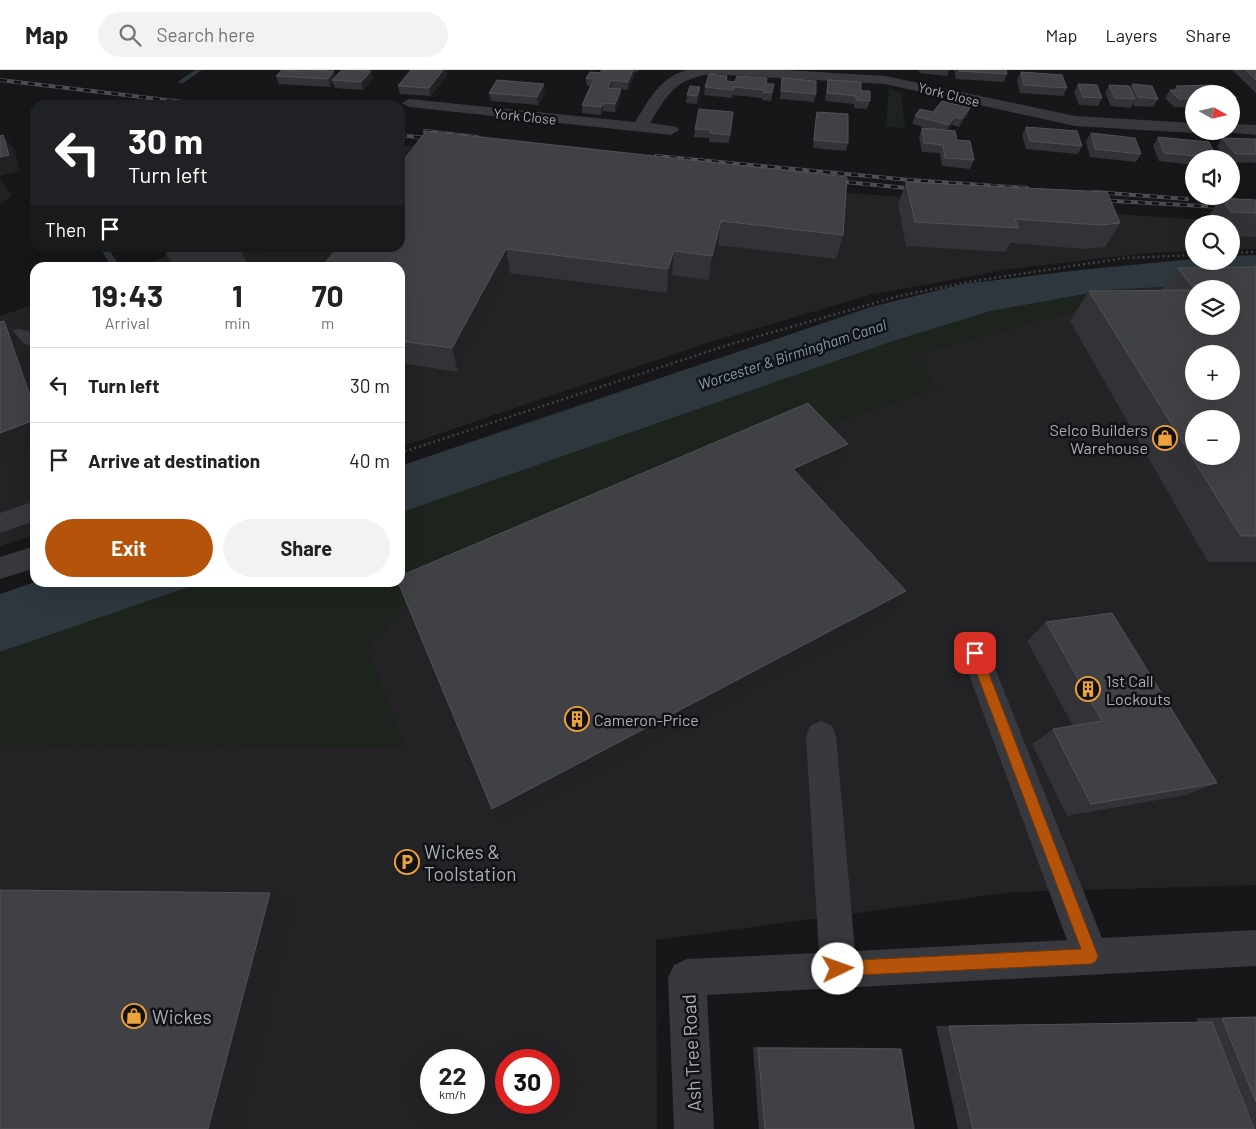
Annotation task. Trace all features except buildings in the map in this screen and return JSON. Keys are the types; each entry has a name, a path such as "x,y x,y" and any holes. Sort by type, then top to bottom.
{"street":[{"name":"York Close","path":"640,127 671,80 696,71 711,70 885,80 1076,121 1185,127"},
{"name":"York Close","path":"409,103 671,130"},
{"path":"1240,129 1256,130"},
{"path":"0,342 18,336 30,338"},
{"path":"0,524 30,513"},
{"path":"0,568 30,559"},
{"path":"975,653 1091,956"},
{"path":"821,736 838,969 1256,948"},
{"name":"Ash Tree Road","path":"694,1129 687,978 838,969"}],"path":[{"path":"1240,253 1256,252"},
{"path":"405,451 728,345 899,296 974,281 1125,258 1185,255"}],"shaded area":[{"path":"889,88 901,93 905,128 886,127"},
{"path":"405,146 836,192 1185,219 1185,251 1148,253 1010,269 870,295 710,342 405,445 405,262 152,262 165,256 165,252 405,252"},
{"path":"1240,221 1256,222 1256,249 1240,250"},
{"path":"1256,282 1256,885 1013,892 656,940 657,1129 0,1129 0,745 404,747 367,648 409,602 800,432 937,389 913,355 1110,301 1107,290 1185,286 1185,335 1240,335 1240,283"},
{"path":"1107,290 1111,301 913,355 937,389 800,432 409,602 367,648 404,747 0,745 0,652 188,587 405,587 405,511 893,341 991,311"},
{"path":"30,306 30,537 0,546 0,316"}],"water":[{"name":"Worcester & Birmingham Canal","path":"1256,255 1256,282 1240,283 1240,280 1185,280 1185,286 1107,290 991,311 893,341 405,511 405,464 871,307 963,284 1185,260 1185,270 1240,270 1240,256"},
{"path":"30,584 30,587 188,587 0,652 0,594"}],"waterway":[{"path":"181,82 199,70"},
{"path":"107,252 113,262"}],"railway":[{"path":"0,80 166,100"},
{"path":"425,131 477,137"},
{"path":"405,136 434,139"},
{"path":"656,156 910,180 1027,188"},
{"path":"835,181 917,189"},
{"path":"1094,192 1185,199"},
{"path":"1096,200 1256,209"}],"place":[{"name":"Selco Builders Warehouse","path":"1165,438"},
{"name":"1st Call Lockouts","path":"1088,689"},
{"name":"Cameron-Price","path":"577,719"},
{"name":"Wickes & Toolstation","path":"407,862"},
{"name":"Wickes","path":"134,1016"}],"route":[{"path":"838,969 1091,956 1036,807 975,653"}]}
